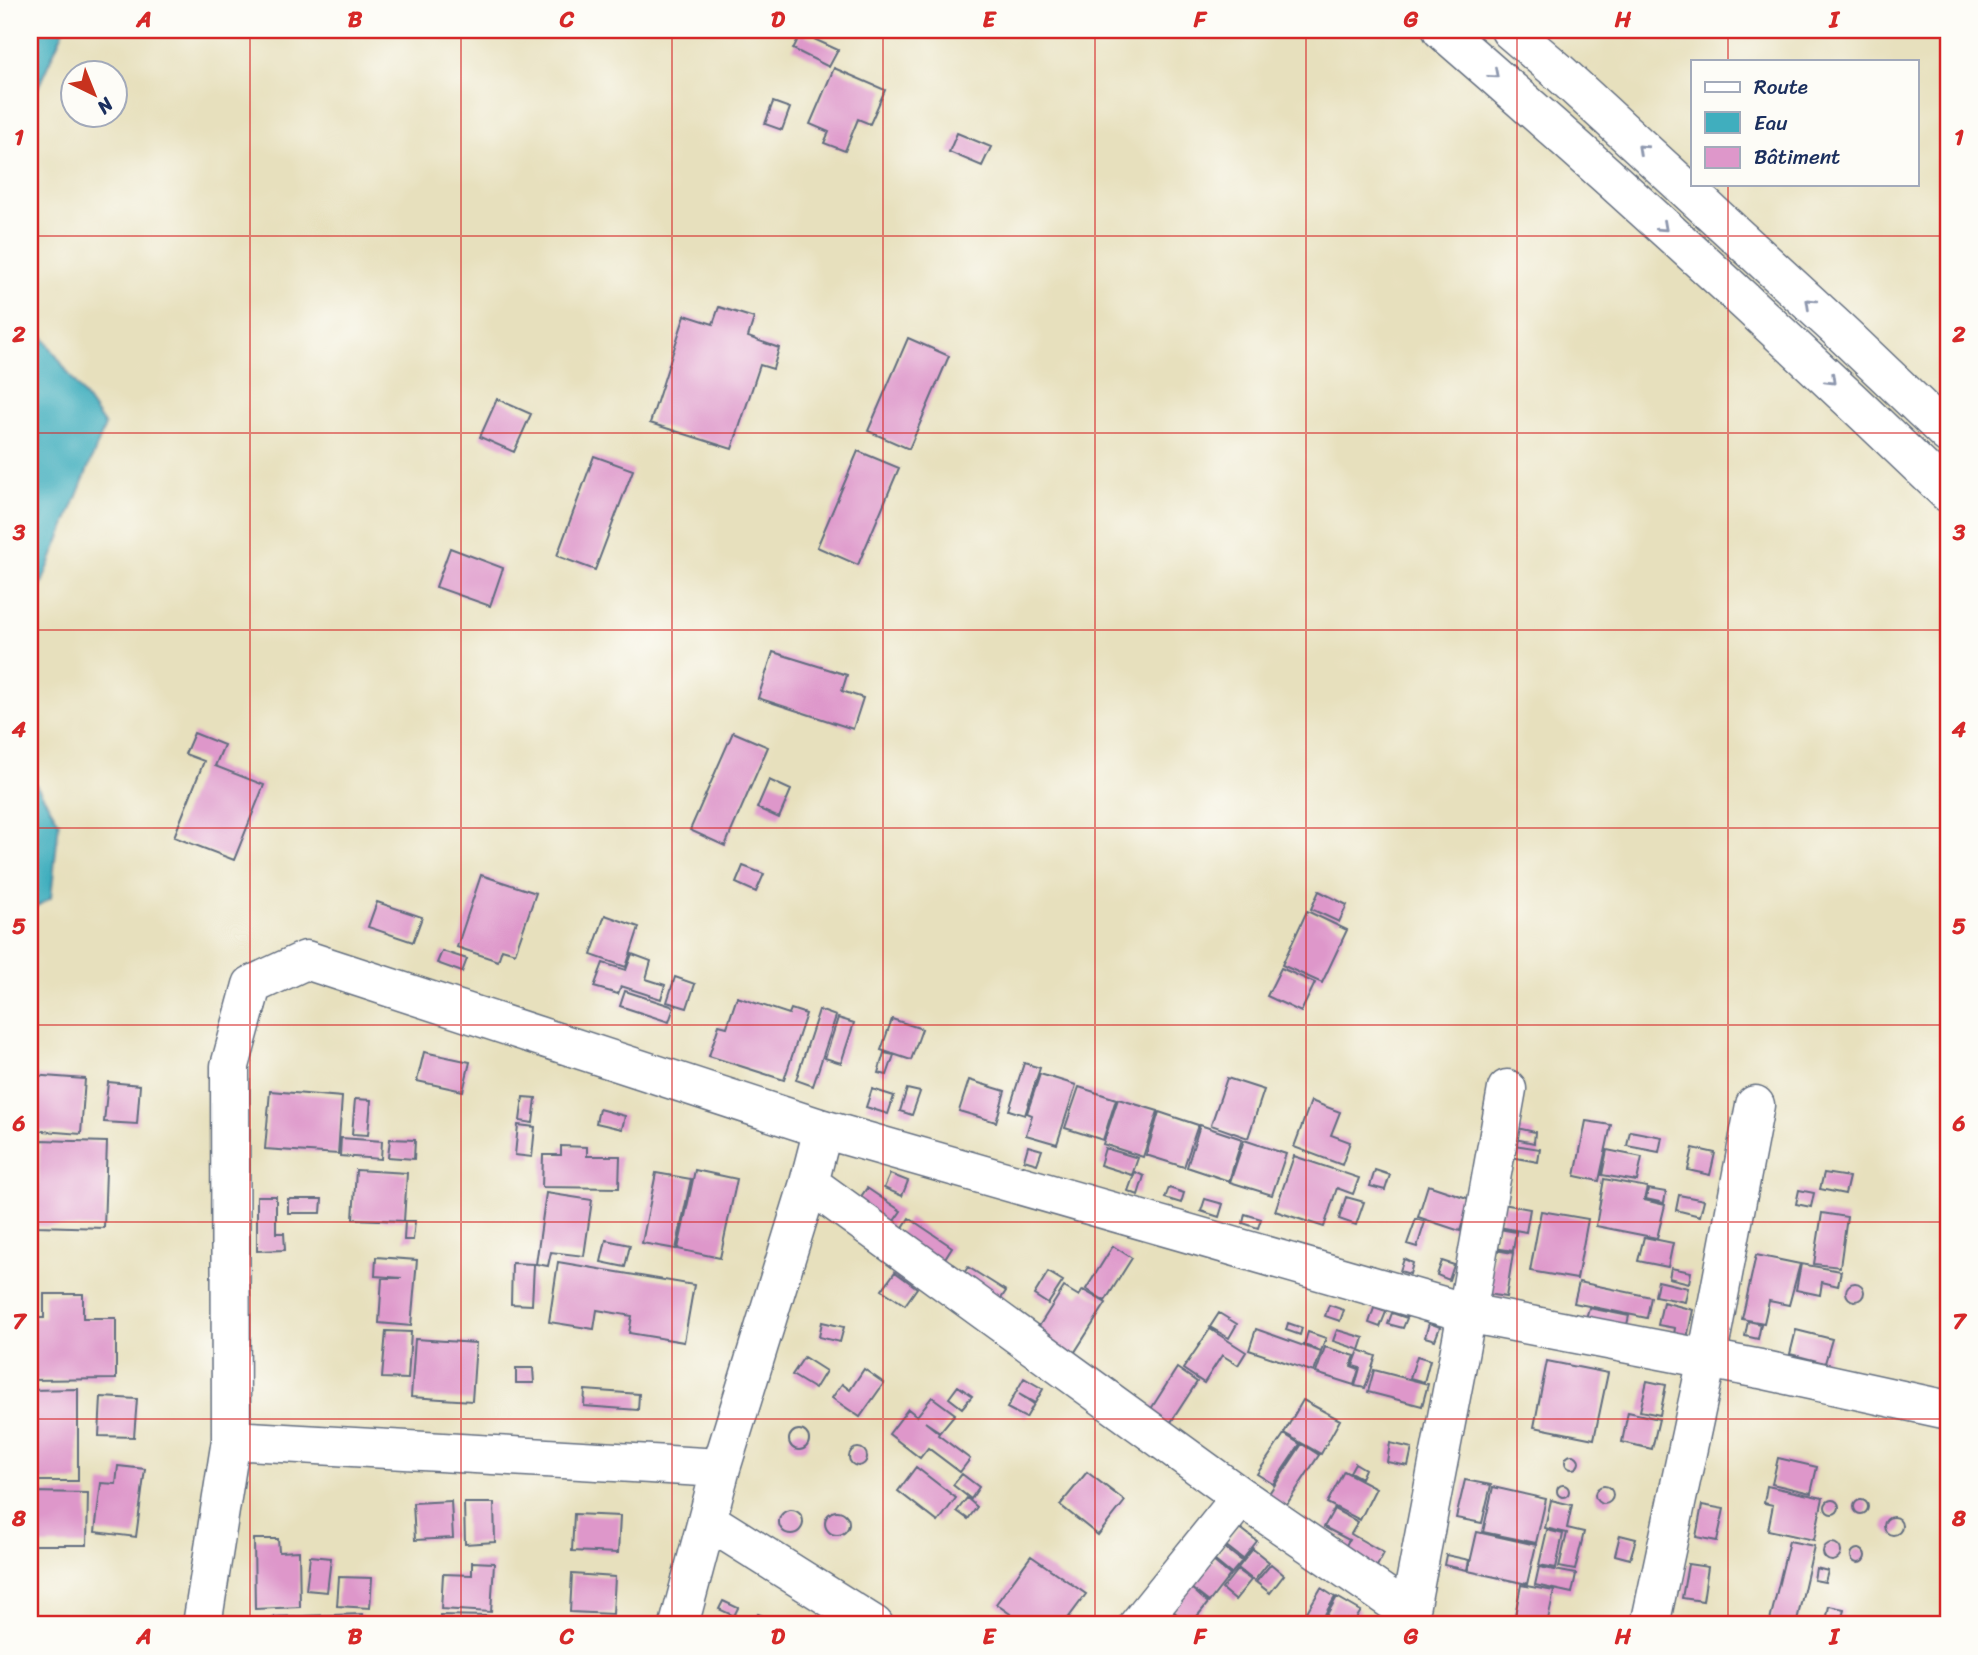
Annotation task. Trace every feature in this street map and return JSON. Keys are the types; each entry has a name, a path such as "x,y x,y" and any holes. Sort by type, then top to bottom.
{"main road":[{"path":"1442,30 1518,95 1796,347 1948,493"},
{"path":"1510,30 1559,72 1948,434"},
{"path":"202,1625 231,1440 230,1066 252,985 306,960 823,1129 1467,1313 1707,1359 1948,1410"},
{"path":"809,1183 1408,1619 1507,1089"},
{"path":"1650,1625 1707,1359 1755,1105"},
{"path":"679,1625 720,1468 809,1183 823,1129"},
{"path":"231,1440 720,1468"},
{"path":"1139,1625 1241,1497"},
{"path":"707,1520 874,1625"}],"water":[{"path":"30,30 64,30 30,105"},
{"path":"30,318 105,426 30,613"},
{"path":"30,775 59,822 51,898 30,910"}],"building":[{"path":"801,33 838,50 829,67 793,49"},
{"path":"834,68 885,90 870,124 858,119 845,151 824,143 829,132 810,124"},
{"path":"773,102 790,108 782,130 765,124"},
{"path":"957,133 991,147 982,166 949,152"},
{"path":"719,307 754,318 748,337 779,348 773,369 760,365 732,449 650,423 685,315 713,324"},
{"path":"908,338 949,356 909,449 868,431"},
{"path":"497,399 531,414 514,452 480,437"},
{"path":"858,451 899,468 858,565 817,547"},
{"path":"594,456 633,470 595,570 557,556"},
{"path":"450,548 503,568 490,606 436,587"},
{"path":"773,652 847,675 842,691 863,698 853,729 758,698"},
{"path":"733,732 768,747 725,846 690,830"},
{"path":"194,733 224,745 215,766 264,785 234,860 174,837 204,761 185,754"},
{"path":"769,780 791,790 779,818 757,808"},
{"path":"743,866 764,874 756,892 736,883"},
{"path":"481,875 536,893 515,953 502,949 498,961 457,947"},
{"path":"1319,891 1347,905 1339,922 1311,909"},
{"path":"377,902 422,917 413,942 368,927"},
{"path":"1307,911 1347,930 1322,983 1282,965"},
{"path":"605,915 639,927 626,967 591,955"},
{"path":"442,951 467,959 462,972 437,963"},
{"path":"632,954 651,961 646,979 665,985 661,999 621,986 618,994 594,987 603,963 626,970"},
{"path":"1281,968 1315,983 1301,1012 1267,996"},
{"path":"675,977 695,984 687,1008 667,1002"},
{"path":"625,991 674,1007 669,1022 620,1006"},
{"path":"737,997 789,1014 791,1009 806,1014 784,1080 709,1056 719,1025 727,1027"},
{"path":"819,1010 836,1016 813,1086 796,1080"},
{"path":"838,1018 854,1023 841,1063 825,1058"},
{"path":"892,1019 922,1029 911,1060 881,1050"},
{"path":"424,1052 470,1062 463,1091 417,1081"},
{"path":"884,1053 894,1055 887,1075 878,1073"},
{"path":"1024,1063 1040,1068 1025,1115 1009,1110"},
{"path":"1040,1074 1076,1085 1057,1144 1026,1135 1032,1115 1027,1113"},
{"path":"30,1075 85,1079 81,1134 30,1130"},
{"path":"1227,1078 1264,1090 1248,1138 1211,1125"},
{"path":"969,1080 1005,1091 996,1122 959,1111"},
{"path":"108,1082 140,1085 137,1124 104,1122"},
{"path":"1079,1087 1116,1099 1103,1140 1065,1128"},
{"path":"872,1089 894,1096 888,1114 866,1107"},
{"path":"907,1089 920,1092 912,1115 900,1111"},
{"path":"270,1091 342,1097 338,1154 265,1149"},
{"path":"523,1097 536,1098 533,1123 520,1121"},
{"path":"355,1099 371,1100 368,1135 352,1134"},
{"path":"1118,1099 1158,1111 1143,1157 1103,1144"},
{"path":"1311,1101 1340,1112 1331,1135 1350,1142 1342,1165 1294,1147"},
{"path":"599,1109 625,1116 622,1129 596,1123"},
{"path":"1159,1112 1198,1125 1184,1167 1146,1155"},
{"path":"1586,1121 1611,1125 1599,1181 1575,1176"},
{"path":"518,1125 535,1127 532,1157 515,1155"},
{"path":"1200,1125 1242,1139 1229,1181 1187,1167"},
{"path":"1517,1128 1535,1132 1534,1143 1515,1139"},
{"path":"1630,1131 1662,1137 1659,1152 1627,1146"},
{"path":"341,1138 382,1141 381,1159 340,1156"},
{"path":"390,1139 415,1140 414,1159 388,1157"},
{"path":"40,1140 107,1142 104,1228 37,1226"},
{"path":"1244,1140 1286,1154 1272,1195 1230,1182"},
{"path":"1514,1145 1540,1149 1538,1162 1511,1157"},
{"path":"561,1146 587,1147 587,1156 620,1156 619,1188 542,1187 543,1155 561,1155"},
{"path":"1028,1146 1042,1150 1037,1164 1024,1160"},
{"path":"1105,1148 1138,1158 1132,1175 1100,1165"},
{"path":"1693,1148 1715,1153 1710,1175 1688,1170"},
{"path":"1607,1150 1642,1157 1637,1181 1602,1175"},
{"path":"1294,1156 1359,1178 1353,1194 1337,1188 1324,1227 1275,1211"},
{"path":"356,1170 407,1173 404,1221 353,1219"},
{"path":"695,1170 737,1179 720,1258 678,1249"},
{"path":"1375,1170 1390,1175 1385,1190 1370,1186"},
{"path":"1135,1172 1144,1176 1138,1195 1128,1191"},
{"path":"656,1173 691,1179 676,1249 642,1243"},
{"path":"1824,1173 1849,1177 1845,1194 1820,1189"},
{"path":"890,1174 908,1181 902,1196 884,1188"},
{"path":"1604,1179 1647,1187 1644,1200 1665,1205 1657,1238 1596,1226"},
{"path":"1428,1185 1470,1199 1460,1231 1418,1217"},
{"path":"867,1188 901,1211 889,1228 855,1205"},
{"path":"1169,1188 1184,1193 1181,1203 1165,1198"},
{"path":"1648,1189 1666,1192 1664,1203 1646,1199"},
{"path":"1799,1190 1814,1193 1811,1207 1796,1204"},
{"path":"546,1193 592,1200 584,1256 551,1252 548,1266 536,1264"},
{"path":"1679,1195 1704,1200 1700,1216 1676,1210"},
{"path":"257,1196 276,1196 276,1233 284,1233 285,1250 257,1251"},
{"path":"1346,1197 1364,1202 1356,1225 1339,1219"},
{"path":"288,1199 322,1199 321,1213 288,1213"},
{"path":"1205,1199 1223,1204 1219,1217 1201,1211"},
{"path":"1503,1204 1530,1209 1526,1232 1499,1227"},
{"path":"1541,1211 1588,1219 1577,1279 1530,1271"},
{"path":"1822,1213 1847,1217 1840,1267 1814,1264"},
{"path":"1245,1214 1261,1219 1258,1228 1243,1223"},
{"path":"909,1218 952,1247 940,1266 897,1237"},
{"path":"1416,1219 1425,1222 1417,1247 1407,1244"},
{"path":"405,1221 415,1221 413,1240 404,1240"},
{"path":"1499,1229 1516,1232 1513,1251 1495,1248"},
{"path":"1644,1237 1673,1243 1668,1267 1638,1261"},
{"path":"606,1240 630,1245 625,1267 601,1262"},
{"path":"1113,1246 1132,1258 1105,1301 1086,1289"},
{"path":"1495,1250 1513,1253 1506,1297 1487,1294"},
{"path":"1756,1255 1800,1264 1789,1305 1769,1301 1764,1323 1742,1319"},
{"path":"376,1257 417,1260 411,1326 379,1323 382,1278 402,1278 375,1276"},
{"path":"1404,1259 1413,1263 1410,1274 1400,1271"},
{"path":"1442,1261 1454,1265 1449,1280 1437,1275"},
{"path":"558,1262 694,1285 684,1342 629,1333 632,1316 597,1310 594,1329 549,1322"},
{"path":"512,1263 534,1264 532,1305 511,1304"},
{"path":"1801,1264 1841,1271 1838,1286 1822,1282 1820,1295 1796,1290"},
{"path":"968,1267 1006,1291 994,1309 957,1284"},
{"path":"1671,1268 1691,1272 1689,1283 1669,1278"},
{"path":"895,1272 917,1288 905,1305 882,1290"},
{"path":"1048,1272 1063,1281 1048,1304 1034,1295"},
{"path":"1658,1281 1688,1288 1685,1302 1655,1296"},
{"path":"1579,1282 1651,1297 1647,1318 1574,1303"},
{"path":"1851,1283 1859,1283 1864,1292 1862,1299 1851,1301 1846,1296 1846,1288"},
{"path":"1064,1287 1079,1296 1083,1290 1106,1303 1071,1358 1034,1334"},
{"path":"44,1294 83,1294 83,1318 116,1318 116,1379 30,1380 30,1318 44,1318"},
{"path":"1663,1302 1693,1310 1687,1338 1674,1335 1675,1328 1658,1325"},
{"path":"1329,1305 1344,1310 1340,1321 1325,1316"},
{"path":"1374,1308 1386,1312 1380,1327 1369,1323"},
{"path":"1589,1308 1629,1316 1625,1333 1584,1325"},
{"path":"1219,1313 1237,1324 1229,1338 1210,1327"},
{"path":"1392,1313 1407,1318 1403,1328 1388,1324"},
{"path":"1748,1321 1761,1324 1758,1339 1745,1336"},
{"path":"822,1322 844,1327 840,1342 819,1337"},
{"path":"1288,1323 1302,1328 1300,1335 1286,1330"},
{"path":"1429,1323 1440,1327 1435,1340 1425,1337"},
{"path":"1210,1329 1246,1352 1238,1365 1222,1355 1204,1383 1183,1369"},
{"path":"1256,1329 1321,1352 1314,1372 1249,1350"},
{"path":"1337,1330 1364,1338 1360,1350 1333,1341"},
{"path":"1796,1330 1832,1339 1825,1363 1790,1354"},
{"path":"386,1331 411,1332 408,1379 382,1378"},
{"path":"1308,1332 1326,1338 1321,1351 1304,1345"},
{"path":"415,1339 476,1343 472,1401 411,1397"},
{"path":"1325,1347 1355,1356 1351,1366 1359,1369 1354,1385 1316,1373"},
{"path":"1359,1350 1376,1356 1365,1388 1355,1386 1360,1368 1353,1366"},
{"path":"1417,1356 1430,1360 1424,1382 1410,1378"},
{"path":"804,1357 826,1371 815,1389 792,1375"},
{"path":"1547,1361 1608,1373 1594,1439 1534,1427"},
{"path":"516,1368 533,1368 534,1383 516,1383"},
{"path":"1177,1368 1197,1382 1169,1425 1149,1412"},
{"path":"864,1369 884,1383 860,1417 832,1398 842,1384 850,1390"},
{"path":"1374,1370 1428,1384 1422,1406 1368,1392"},
{"path":"1024,1378 1043,1389 1035,1403 1019,1394 1034,1404 1026,1418 1007,1408"},
{"path":"1647,1381 1666,1385 1660,1415 1640,1411"},
{"path":"958,1386 972,1396 962,1408 949,1398"},
{"path":"78,1389 78,1481 30,1481 30,1390"},
{"path":"585,1390 639,1394 638,1410 584,1406"},
{"path":"101,1397 137,1399 134,1437 99,1436"},
{"path":"932,1397 955,1414 940,1432 925,1422 970,1459 960,1472 928,1448 920,1458 889,1434 908,1409 917,1416"},
{"path":"1303,1400 1340,1420 1321,1454 1284,1433"},
{"path":"1628,1412 1659,1419 1652,1449 1622,1442"},
{"path":"795,1430 803,1430 809,1440 803,1450 795,1450 789,1444 789,1436"},
{"path":"1284,1434 1300,1444 1273,1484 1257,1474"},
{"path":"1390,1443 1412,1448 1408,1466 1387,1462"},
{"path":"1302,1444 1319,1455 1283,1510 1266,1498"},
{"path":"854,1448 862,1448 867,1457 865,1464 854,1466 849,1461 849,1453"},
{"path":"1569,1455 1575,1455 1579,1462 1575,1469 1569,1469 1565,1465 1565,1459"},
{"path":"1778,1458 1817,1467 1811,1493 1772,1484"},
{"path":"1355,1463 1365,1469 1361,1478 1350,1472"},
{"path":"118,1466 145,1469 136,1537 95,1532 101,1483 116,1484"},
{"path":"916,1467 956,1498 938,1522 898,1491"},
{"path":"1344,1471 1376,1488 1360,1520 1327,1503"},
{"path":"1087,1472 1125,1501 1098,1535 1060,1505"},
{"path":"962,1474 979,1487 971,1499 953,1485"},
{"path":"1465,1480 1491,1485 1482,1523 1456,1518"},
{"path":"1563,1485 1569,1491 1563,1497 1557,1491"},
{"path":"1604,1486 1610,1489 1613,1495 1610,1501 1604,1504 1598,1501 1595,1495 1598,1489"},
{"path":"1767,1486 1823,1498 1814,1540 1768,1530 1773,1505 1764,1503"},
{"path":"1493,1487 1546,1499 1536,1543 1483,1532"},
{"path":"30,1492 88,1493 87,1545 30,1545"},
{"path":"967,1498 977,1507 968,1519 957,1511"},
{"path":"1551,1500 1572,1505 1567,1528 1584,1532 1575,1570 1559,1567 1567,1533 1545,1528"},
{"path":"1832,1500 1837,1502 1837,1512 1832,1514 1827,1512 1825,1507 1827,1502"},
{"path":"1861,1500 1866,1502 1866,1512 1861,1514 1856,1512 1854,1507 1856,1502"},
{"path":"451,1501 453,1538 415,1540 413,1503"},
{"path":"464,1503 494,1503 495,1542 465,1544"},
{"path":"1702,1505 1724,1509 1717,1541 1696,1537"},
{"path":"1334,1509 1358,1522 1351,1534 1384,1553 1375,1570 1342,1552 1349,1540 1324,1527"},
{"path":"791,1510 800,1513 803,1522 800,1531 791,1534 782,1531 779,1522 782,1513"},
{"path":"832,1511 842,1511 849,1518 849,1528 842,1535 832,1535 825,1528 825,1518"},
{"path":"574,1514 620,1516 618,1553 572,1551"},
{"path":"1889,1517 1897,1517 1902,1526 1900,1533 1889,1535 1884,1530 1884,1522"},
{"path":"1239,1527 1257,1541 1243,1559 1225,1545"},
{"path":"1547,1530 1563,1534 1556,1568 1539,1565"},
{"path":"1477,1532 1536,1545 1527,1584 1468,1571"},
{"path":"1620,1535 1636,1539 1630,1559 1615,1555"},
{"path":"254,1539 278,1539 279,1552 299,1551 300,1607 255,1609"},
{"path":"1789,1541 1814,1546 1796,1625 1769,1625"},
{"path":"1828,1543 1836,1543 1841,1552 1839,1559 1828,1561 1823,1556 1823,1548"},
{"path":"1224,1547 1242,1561 1231,1574 1214,1560"},
{"path":"1253,1549 1269,1562 1254,1581 1238,1568"},
{"path":"1855,1549 1861,1549 1865,1556 1861,1563 1855,1563 1851,1559 1851,1553"},
{"path":"1446,1555 1469,1560 1467,1570 1444,1565"},
{"path":"310,1556 331,1558 327,1592 306,1590"},
{"path":"1031,1556 1086,1594 1063,1625 1026,1625 996,1604"},
{"path":"1213,1561 1230,1575 1209,1602 1191,1588"},
{"path":"472,1562 494,1563 491,1612 441,1609 443,1574 472,1575"},
{"path":"1271,1564 1284,1575 1270,1593 1256,1582"},
{"path":"1688,1564 1708,1567 1703,1601 1682,1598"},
{"path":"1539,1567 1576,1574 1572,1593 1535,1585"},
{"path":"1816,1568 1828,1571 1825,1582 1814,1580"},
{"path":"1237,1570 1251,1580 1235,1600 1222,1589"},
{"path":"572,1574 615,1577 613,1614 570,1612"},
{"path":"339,1577 372,1578 370,1608 337,1606"},
{"path":"1521,1585 1554,1591 1547,1625 1513,1625"},
{"path":"1191,1588 1208,1603 1190,1625 1173,1611"},
{"path":"1321,1588 1335,1597 1320,1623 1305,1615"},
{"path":"1337,1597 1361,1611 1352,1625 1321,1625"},
{"path":"723,1601 738,1608 734,1616 719,1609"},
{"path":"1829,1606 1844,1609 1841,1624 1826,1621"},
{"path":"362,1614 362,1625 273,1625 273,1617"},
{"path":"758,1614 785,1625 753,1625"},
{"path":"440,1615 488,1616 487,1625 440,1625"}]}
